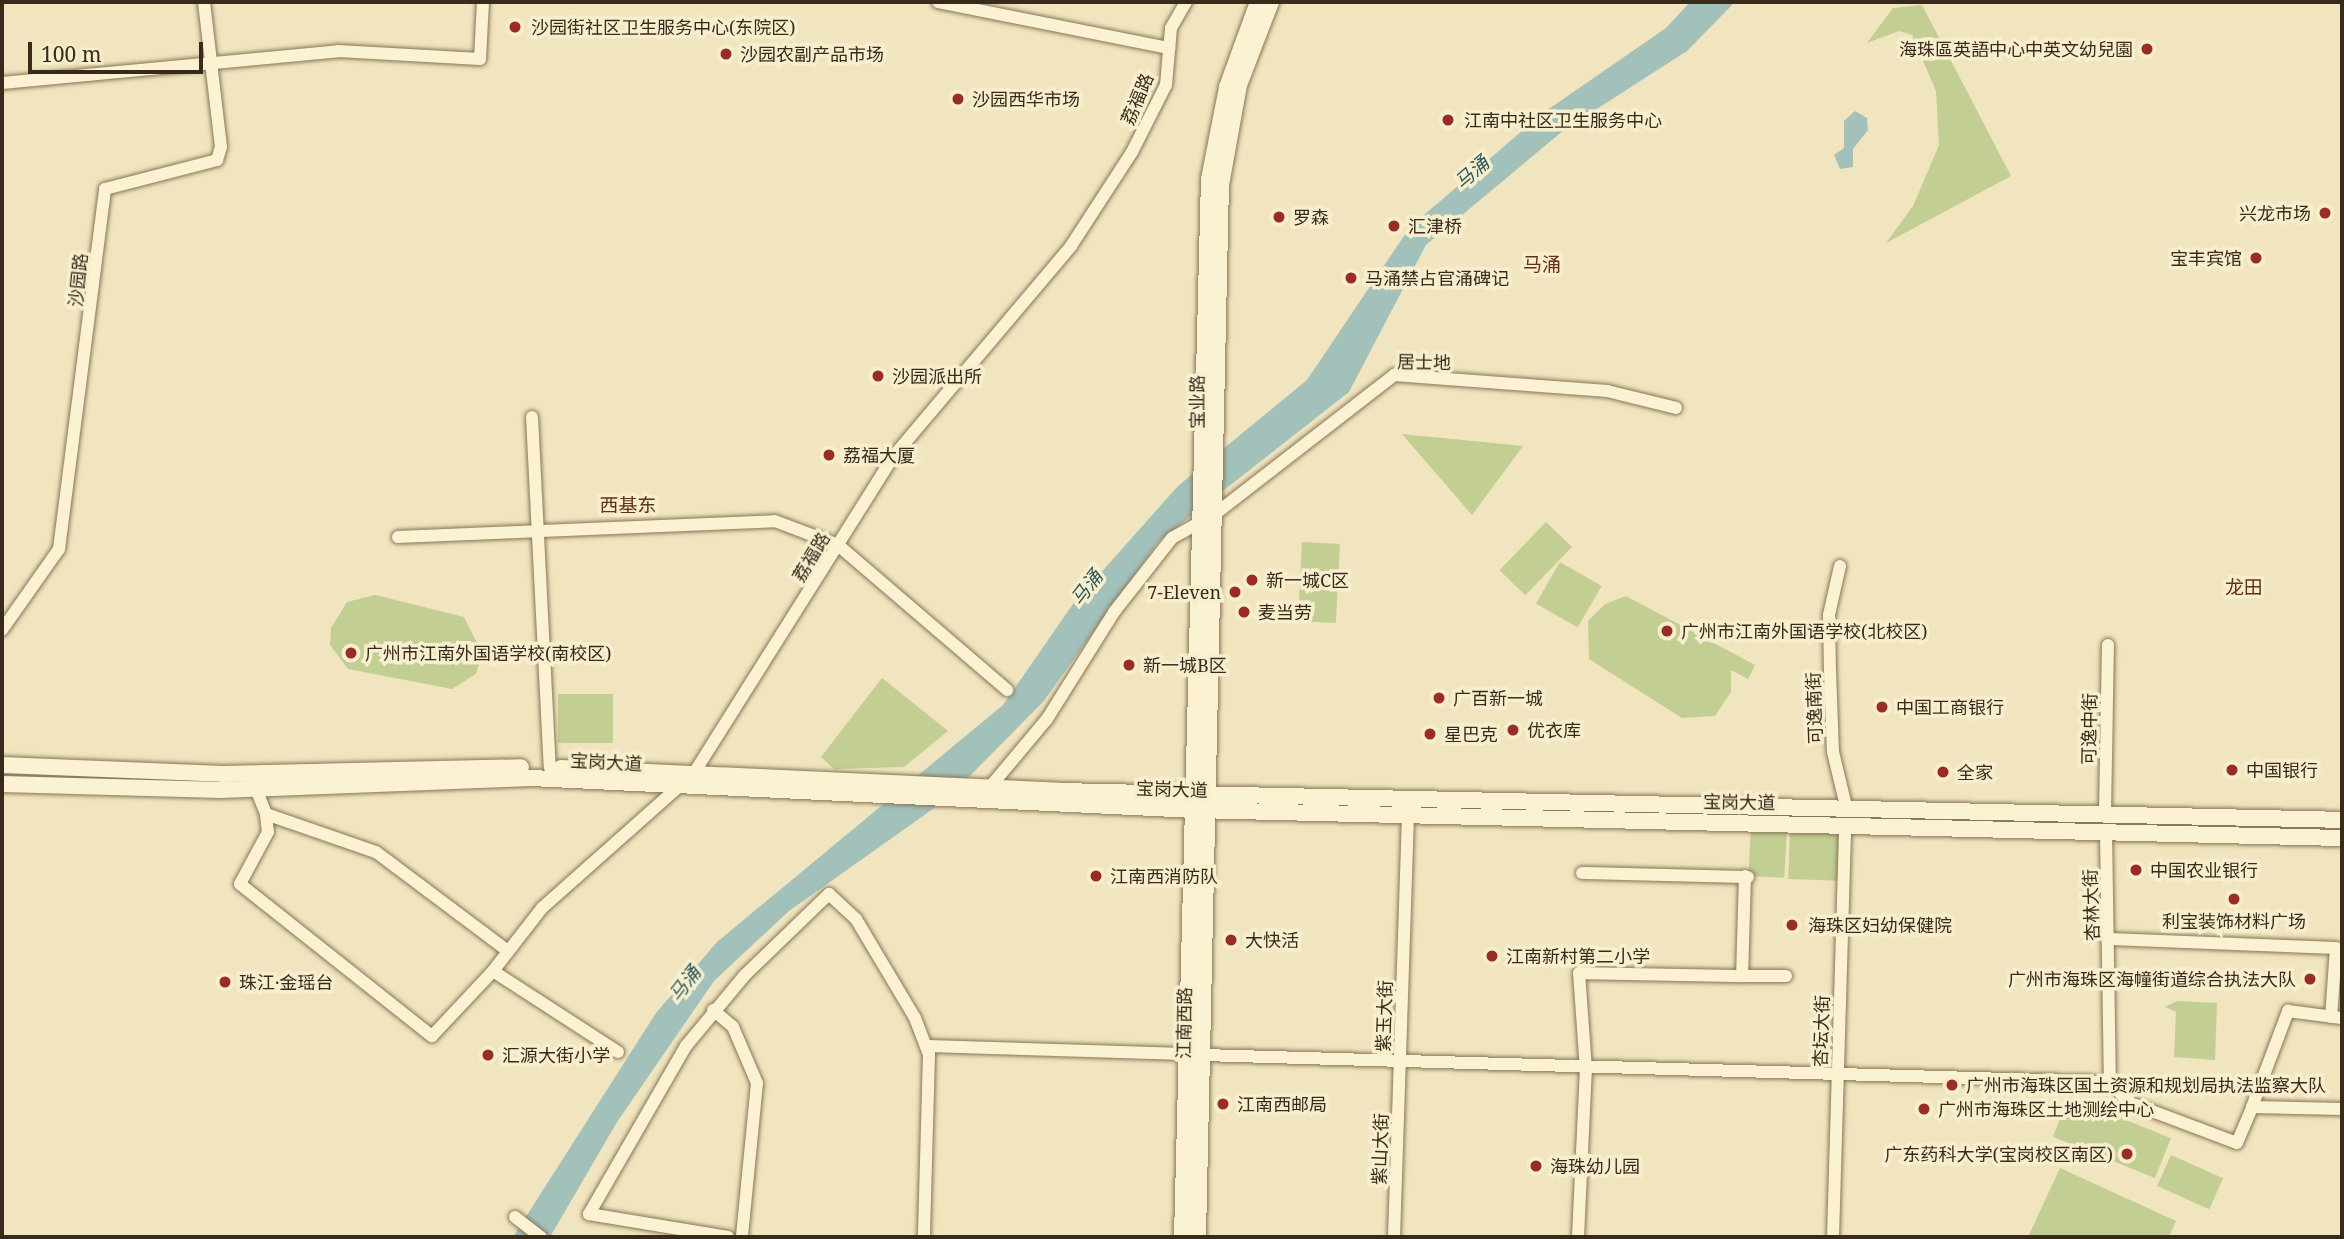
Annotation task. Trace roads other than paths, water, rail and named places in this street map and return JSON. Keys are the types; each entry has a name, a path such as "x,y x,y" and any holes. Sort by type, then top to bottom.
{"main road":[{"name":"宝业路","path":"1210,447 1212,156 1227,87 1258,2"},
{"name":"宝业路","path":"1202,802 1207,517 1223,159 1239,85 1271,2"},
{"name":"宝岗大道","path":"2,765 223,774 550,768 990,787 1060,797"},
{"name":"宝岗大道","path":"2,784 256,789 479,777 1202,802 1408,815 2342,838"},
{"name":"宝岗大道","path":"1202,802 1846,806 2342,820"},
{"name":"江南西路","path":"1198,1237 1194,1054 1202,802"},
{"path":"1846,806 1846,826"},
{"path":"1182,1237 1194,1054"}],"street":[{"name":"沙园路","path":"2,630 59,549 105,189 217,160 221,147 204,2"},
{"path":"2,83 338,51 480,59 483,2"},
{"path":"938,2 1169,48"},
{"name":"荔福路","path":"266,814 268,832 240,884 432,1036 493,971 542,908 694,773 892,458 1071,246 1132,152 1166,85 1171,28 1186,2"},
{"name":"居士地","path":"990,787 1047,719 1151,560 1172,538 1207,517 1394,375 1607,391 1676,408"},
{"path":"532,417 535,531 550,768"},
{"path":"398,537 775,521 838,545 1007,690"},
{"name":"可逸南街","path":"1840,566 1829,615 1830,671 1833,752 1846,806"},
{"name":"可逸中街","path":"2105,814 2109,645"},
{"path":"256,789 266,814 376,852 508,951"},
{"name":"紫玉大街","path":"926,1046 1400,1062 1408,815"},
{"name":"杏坛大街","path":"1833,1237 1846,826"},
{"name":"杏林大街","path":"2106,833 2110,939 2110,1082"},
{"path":"1582,873 1746,877 1742,976"},
{"path":"727,1237 589,1214 713,1010 829,894 856,919 926,1046 924,1237"},
{"path":"1400,1062 1586,1070 1837,1071 2110,1082 2128,1102 2237,1143 2288,1012 2337,1018 2336,948 2110,939"},
{"path":"493,971 618,1052"},
{"path":"1578,1237 1586,1070 1579,973 1786,976"},
{"path":"713,1010 733,1027 757,1083 742,1237"},
{"name":"紫山大街","path":"1394,1237 1400,1062"},
{"path":"2252,1107 2342,1109"},
{"path":"515,1217 541,1237"}],"water":[{"path":"1690,2 1735,2 1687,51 1564,130 1426,245 1349,392 1159,541 1043,702 947,799 789,911 714,981 617,1122 550,1237 513,1237 656,1013 717,942 1003,705 1073,604 1178,486 1307,380 1410,227 1543,113 1666,28"},
{"path":"1855,111 1867,118 1868,130 1853,149 1853,167 1840,169 1834,155 1844,148 1844,121"}],"place":[{"name":"沙园街社区卫生服务中心(东院区)","path":"515,27"},
{"name":"海珠區英語中心中英文幼兒園","path":"2147,49"},
{"name":"沙园农副产品市场","path":"726,54"},
{"name":"沙园西华市场","path":"958,99"},
{"name":"江南中社区卫生服务中心","path":"1448,120"},
{"name":"兴龙市场","path":"2325,213"},
{"name":"罗森","path":"1279,217"},
{"name":"汇津桥","path":"1394,226"},
{"name":"宝丰宾馆","path":"2256,258"},
{"name":"马涌禁占官涌碑记","path":"1351,278"},
{"name":"沙园派出所","path":"878,376"},
{"name":"荔福大厦","path":"829,455"},
{"name":"新一城C区","path":"1252,580"},
{"name":"7-Eleven","path":"1235,592"},
{"name":"麦当劳","path":"1244,612"},
{"name":"广州市江南外国语学校(北校区)","path":"1667,631"},
{"name":"广州市江南外国语学校(南校区)","path":"351,653"},
{"name":"新一城B区","path":"1129,665"},
{"name":"广百新一城","path":"1439,698"},
{"name":"中国工商银行","path":"1882,707"},
{"name":"优衣库","path":"1513,730"},
{"name":"星巴克","path":"1430,734"},
{"name":"中国银行","path":"2232,770"},
{"name":"全家","path":"1943,772"},
{"name":"中国农业银行","path":"2136,870"},
{"name":"江南西消防队","path":"1096,876"},
{"name":"利宝装饰材料广场","path":"2234,899"},
{"name":"海珠区妇幼保健院","path":"1792,925"},
{"name":"大快活","path":"1231,940"},
{"name":"江南新村第二小学","path":"1492,956"},
{"name":"广州市海珠区海幢街道综合执法大队","path":"2310,979"},
{"name":"珠江·金瑶台","path":"225,982"},
{"name":"汇源大街小学","path":"488,1055"},
{"name":"广州市海珠区国土资源和规划局执法监察大队","path":"1952,1085"},
{"name":"江南西邮局","path":"1223,1104"},
{"name":"广州市海珠区土地测绘中心","path":"1924,1109"},
{"name":"广东药科大学(宝岗校区南区)","path":"2127,1154"},
{"name":"海珠幼儿园","path":"1536,1166"}],"district":[{"name":"马涌","path":"1542,265"},
{"name":"西基东","path":"628,506"},
{"name":"龙田","path":"2244,588"}]}
